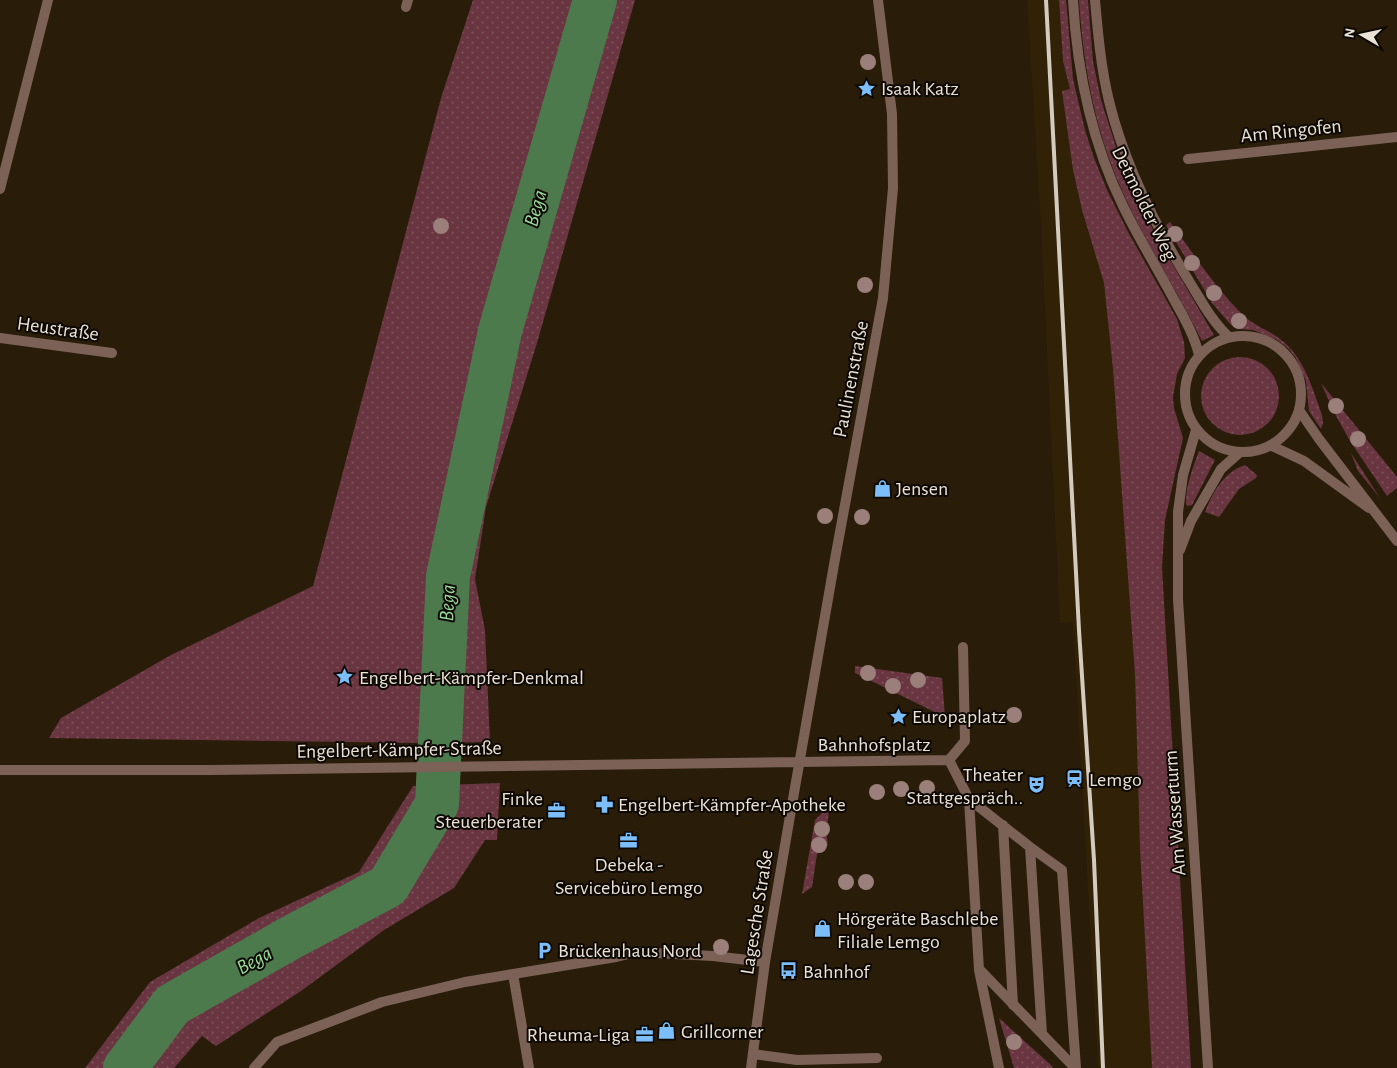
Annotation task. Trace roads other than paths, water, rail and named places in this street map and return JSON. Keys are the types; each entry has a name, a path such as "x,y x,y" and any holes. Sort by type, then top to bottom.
{"street":[{"path":"0,189 5,152 48,0"},
{"name":"Paulinenstraße","path":"799,762 883,298 893,178 892,114 878,0"},
{"name":"Detmolder Weg","path":"1073,0 1077,53 1090,117 1104,166 1123,207 1191,330 1199,355"},
{"name":"Detmolder Weg","path":"1095,0 1098,40 1109,101 1125,153 1147,203 1179,265 1213,318 1229,337"},
{"name":"Am Ringofen","path":"1188,159 1397,137"},
{"path":"1249,335 1268,341 1285,353 1297,370 1301,390 1299,410 1294,423 1286,434 1272,446 1252,452 1238,453 1222,449 1208,441 1196,430 1187,412 1184,392 1188,372 1199,355 1212,344 1229,337 1249,335"},
{"name":"Heustraße","path":"0,338 112,353"},
{"path":"1299,410 1397,541"},
{"name":"Am Wasserturm","path":"1196,430 1183,475 1178,512 1178,599 1208,1068"},
{"path":"1272,446 1304,461 1378,514"},
{"name":"Am Wasserturm","path":"1178,556 1192,521 1221,469 1238,453"},
{"name":"Bahnhofsplatz","path":"799,762 949,760 965,741 963,647"},
{"path":"949,760 970,799 1062,870 1075,1068"},
{"name":"Engelbert-Kämpfer-Straße","path":"0,770 211,770 799,762"},
{"name":"Lagesche Straße","path":"751,1068 765,962 799,762"},
{"path":"970,799 979,970 1000,1068"},
{"path":"1003,826 1013,1005"},
{"path":"1030,847 1042,1034"},
{"path":"254,1068 277,1042 382,1002 465,982 637,952 713,956 765,962"},
{"path":"979,970 1075,1068"},
{"path":"513,974 529,1068"},
{"path":"753,1054 798,1060 877,1058"}],"waterway":[{"name":"Bega","path":"125,1068 172,1005 290,938 388,886 437,804 448,576 500,331 595,0"}],"railway":[{"path":"1046,0 1079,630 1094,860 1103,1068"}],"place":[{"name":"Isaak Katz","path":"867,88"},
{"name":"Jensen","path":"882,488"},
{"name":"Engelbert-Kämpfer-Denkmal","path":"345,677"},
{"name":"Europaplatz","path":"898,716"},
{"name":"Lemgo","path":"1075,779"},
{"name":"Theater Stattgespräch..","path":"1037,785"},
{"name":"Engelbert-Kämpfer-Apotheke","path":"604,804"},
{"name":"Finke Steuerberater","path":"557,810"},
{"name":"Debeka - Servicebüro Lemgo","path":"629,840"},
{"name":"Hörgeräte Baschlebe Filiale Lemgo","path":"823,929"},
{"name":"Brückenhaus Nord","path":"544,950"},
{"name":"Bahnhof","path":"789,971"},
{"name":"Grillcorner","path":"667,1031"},
{"name":"Rheuma-Liga","path":"644,1034"}]}
